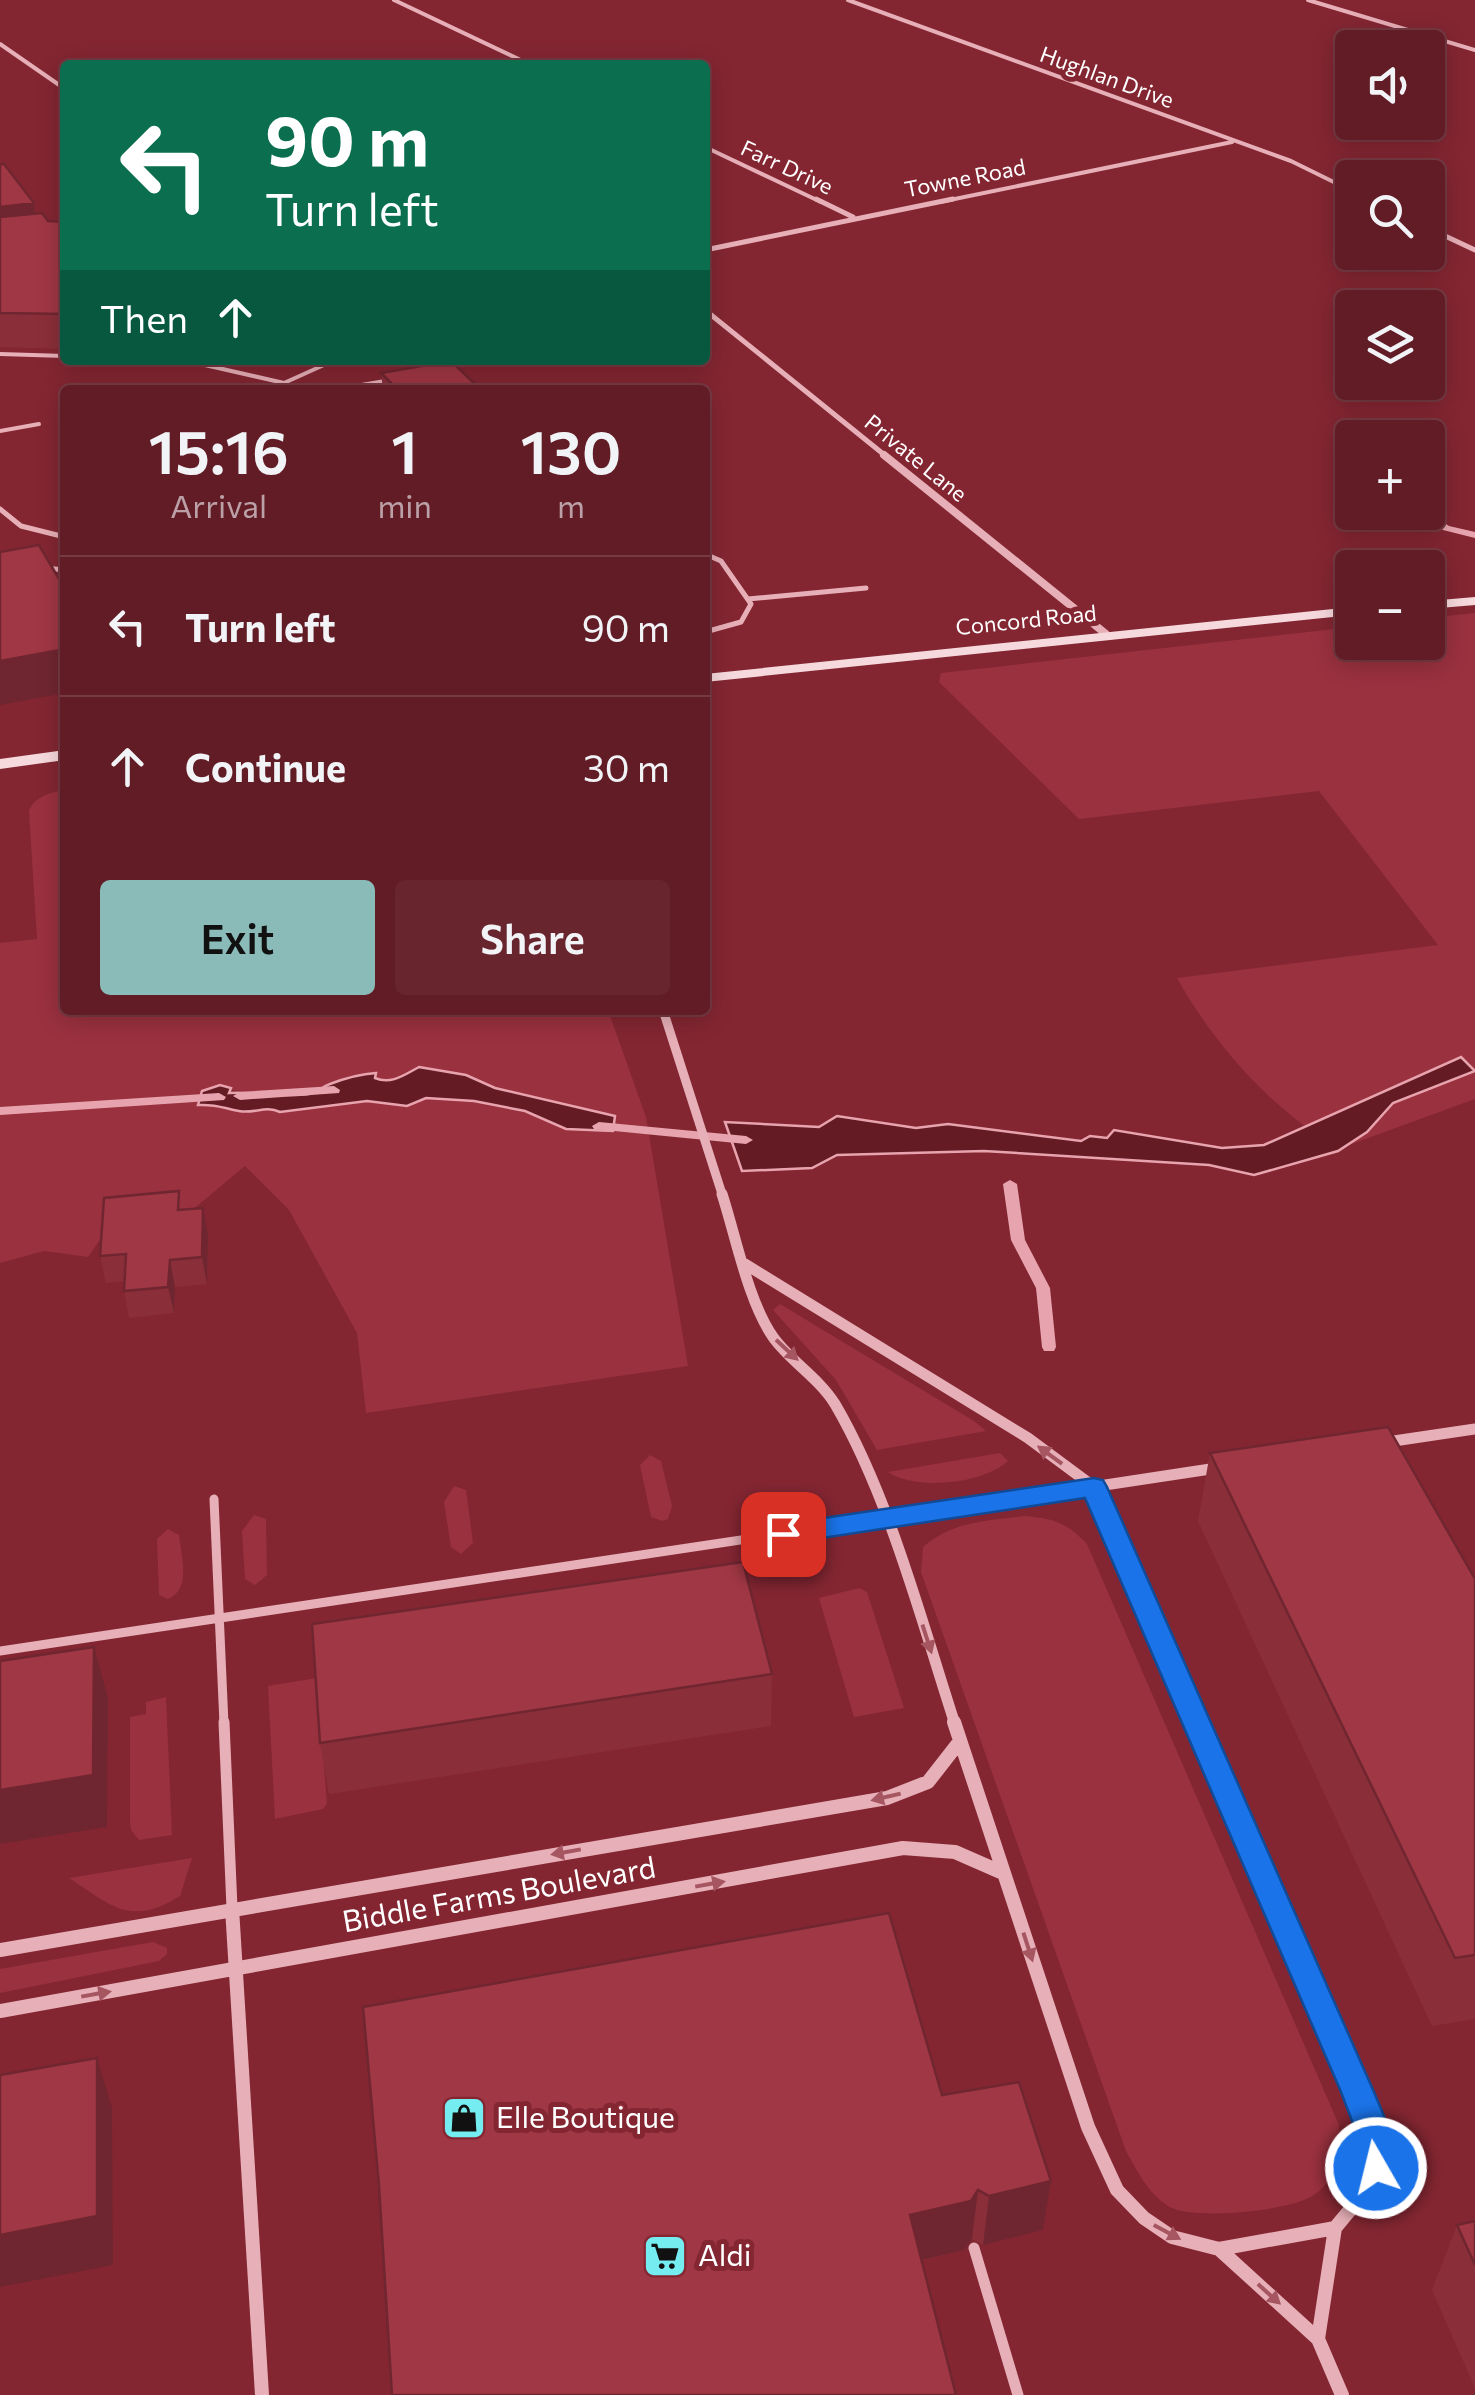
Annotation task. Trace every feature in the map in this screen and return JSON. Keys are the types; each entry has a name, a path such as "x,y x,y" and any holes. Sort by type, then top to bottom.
{"street":[{"path":"394,0 520,60"},
{"name":"Hughlan Drive","path":"848,0 1291,161 1335,183"},
{"path":"1308,0 1475,50"},
{"path":"2,47 60,85"},
{"name":"Towne Road","path":"710,249 1232,142"},
{"name":"Farr Drive","path":"710,149 855,218"},
{"path":"1445,236 1475,250"},
{"name":"Private Lane","path":"710,314 1106,634"},
{"path":"1445,603 1475,600"},
{"name":"Concord Road","path":"710,677 1335,613"},
{"path":"0,764 60,757"},
{"path":"666,1015 762,1317 776,1340 834,1403 887,1518 1088,2127 1117,2190 1144,2218 1172,2238 1219,2249 1335,2228"},
{"path":"744,1264 1028,1438 1094,1487 1377,2142 1376,2168 1369,2187 1335,2228 1318,2339"},
{"path":"1381,1443 1475,1429"},
{"path":"887,1518 1232,1466"},
{"name":"Biddle Farms Boulevard","path":"0,1950 888,1798 928,1782 960,1741"},
{"name":"Biddle Farms Boulevard","path":"0,2010 236,1971 903,1848 924,1846 959,1851 1004,1873"},
{"path":"232,1908 262,2395"},
{"path":"1219,2249 1318,2339 1342,2395"}],"lane":[{"path":"0,354 60,356"},
{"path":"206,365 288,385"},
{"path":"284,383 324,365"},
{"path":"436,372 444,368 437,365"},
{"path":"361,385 402,378"},
{"path":"0,431 39,424"},
{"path":"0,509 4,516 35,532 60,536"},
{"path":"710,556 721,560 751,604 740,622 710,631"},
{"path":"44,568 60,570"},
{"path":"748,599 866,588"},
{"path":"214,1499 232,1908"},
{"path":"0,1651 887,1518"},
{"path":"974,2248 1018,2395"}],"shaded area":[{"path":"1475,613 1475,1099 1338,1149 1290,1115 1247,1074 1209,1028 1177,978 1438,945 1319,791 1079,819 939,682 941,673 1335,629 1335,660 1445,660 1445,616"},
{"path":"60,791 60,1015 610,1015 646,1117 688,1366 366,1413 357,1333 289,1210 245,1166 184,1217 110,1225 88,1257 44,1251 0,1263 0,943 37,939 29,811 49,794","holes":["419,1068 466,1075 495,1088 615,1117 566,1129 525,1111 474,1101 426,1098 407,1106 367,1101 280,1112 269,1107 241,1112 202,1091 296,1096 358,1075 375,1073 374,1078 386,1080"]},
{"path":"1461,1057 1475,1071 1393,1103 1367,1132 1338,1151 1254,1175 1209,1165 984,1151 837,1155 812,1168 742,1171 725,1122 819,1127 837,1116 916,1128 948,1124 1081,1141 1090,1136 1107,1138 1114,1130 1222,1148 1264,1145"},
{"path":"419,1067 466,1075 495,1088 615,1116 613,1131 566,1129 525,1111 474,1101 426,1098 407,1106 367,1101 280,1112 198,1105 202,1091 220,1085 231,1088 229,1093 299,1095 364,1074 376,1073 375,1078 392,1080"},
{"path":"780,1304 986,1431 877,1450 836,1380 773,1310"},
{"path":"1000,1453 1008,1461 966,1480 915,1482 888,1472"},
{"path":"650,1455 661,1461 672,1506 668,1519 663,1521 651,1517 640,1465"},
{"path":"454,1486 466,1490 473,1543 461,1554 451,1547 444,1502"},
{"path":"254,1515 266,1519 267,1575 255,1585 245,1579 242,1531"},
{"path":"1024,1516 1059,1523 1087,1544 1339,2125 1338,2167 1320,2190 1300,2201 1240,2212 1180,2210 1154,2194 1126,2151 921,1572 923,1547 934,1538 970,1524"},
{"path":"168,1529 179,1535 183,1580 168,1599 159,1595 157,1539"},
{"path":"859,1588 867,1592 904,1708 854,1717 819,1598"},
{"path":"317,1678 327,1804 323,1809 275,1819 268,1686"},
{"path":"166,1697 172,1835 139,1840 130,1821 130,1717 146,1714 146,1702"},
{"path":"192,1858 180,1896 148,1910 122,1909 69,1878"},
{"path":"153,1942 167,1948 167,1954 159,1961 0,1993 0,1969"}],"building":[{"path":"0,164 4,164 34,203 0,207"},
{"path":"42,213 48,221 60,222 60,314 0,313 0,217"},
{"path":"455,365 476,385 393,385 381,373"},
{"path":"39,545 60,581 60,650 0,661 0,552"},
{"path":"179,1191 178,1210 203,1208 202,1257 170,1260 168,1287 124,1291 126,1254 100,1256 104,1198"},
{"path":"1388,1427 1475,1579 1475,1955 1455,1958 1210,1453"},
{"path":"743,1562 772,1674 320,1743 312,1624"},
{"path":"94,1647 93,1775 0,1790 0,1661"},
{"path":"889,1913 942,2095 1019,2082 1051,2181 989,2196 978,2190 971,2201 910,2215 956,2395 392,2395 363,2007"},
{"path":"97,2058 97,2216 0,2235 0,2075"},
{"path":"1475,2221 1475,2265 1457,2225"}],"waterway":[{"path":"1445,527 1475,535"},
{"path":"240,1096 334,1090"},
{"path":"0,1111 219,1097"},
{"path":"599,1126 746,1140"},
{"path":"1010,1184 1018,1240 1043,1288 1049,1347"}],"place":[{"name":"Elle Boutique","path":"464,2118"},
{"name":"Aldi","path":"665,2256"}],"route":[{"path":"783,1534 1094,1487 1358,2092 1377,2142 1376,2168"}]}
